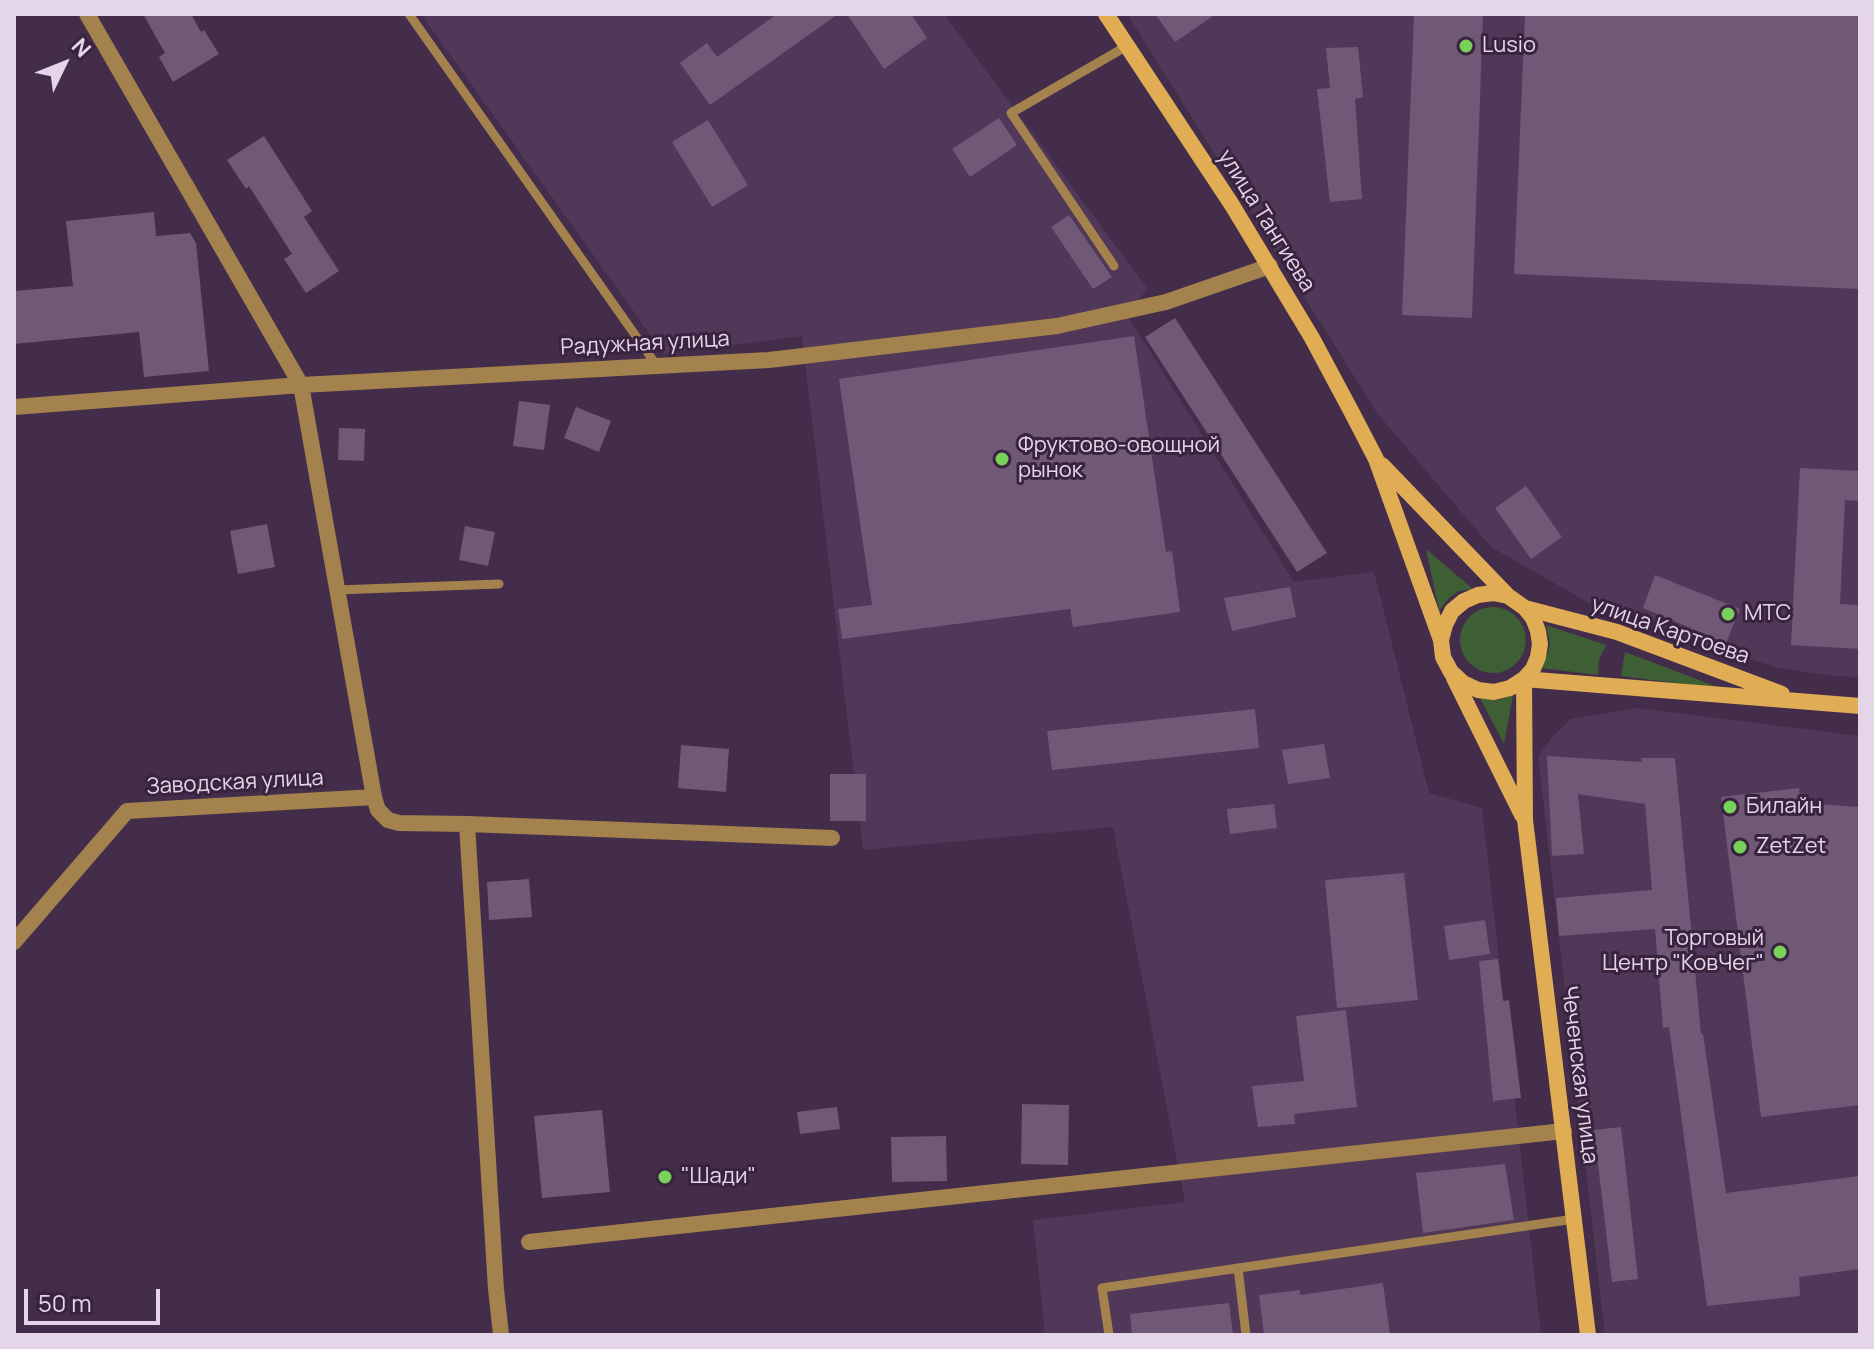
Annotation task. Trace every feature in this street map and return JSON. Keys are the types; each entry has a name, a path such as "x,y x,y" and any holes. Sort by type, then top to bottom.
{"main road":[{"name":"улица Тангиева","path":"1106,14 1270,266 1376,459"},
{"path":"1376,459 1533,618 1540,644 1538,657 1524,679 1510,688 1494,692 1478,690 1463,683 1451,672 1443,657 1441,640 1376,459"},
{"path":"1441,640 1452,611 1464,601 1493,593 1508,596"},
{"name":"улица Картоева","path":"1525,608 1617,632 1798,700"},
{"name":"Чеченская улица","path":"1451,672 1525,820"},
{"name":"улица Картоева","path":"1524,679 1860,706"},
{"name":"Чеченская улица","path":"1524,679 1525,820 1588,1335"}],"street":[{"path":"87,14 301,385 378,810 388,820 399,823 832,838"},
{"name":"Радужная улица","path":"14,407 301,385 769,360 1057,326 1166,302 1270,266"},
{"name":"Заводская улица","path":"14,942 127,811 374,797"},
{"path":"467,824 501,1335"},
{"path":"529,1242 1564,1131"}],"lane":[{"path":"409,14 657,366"},
{"path":"1114,266 1011,113 1127,46"},
{"path":"337,590 499,584"},
{"path":"1109,1335 1102,1288 1574,1219"},
{"path":"1238,1268 1246,1335"}],"shaded area":[{"path":"421,14 944,14 1148,289 1126,313 1294,582 1374,572 1429,793 1482,808 1541,1335 1045,1335 1033,1220 1185,1202 1113,827 863,850 802,336 664,354"},
{"path":"1127,14 1860,14 1860,678 1775,667 1614,617 1491,547 1377,413"},
{"path":"1638,708 1860,736 1860,1335 1605,1335 1538,756 1571,719"}],"green space":[{"path":"1426,549 1473,589 1459,591 1439,611"},
{"path":"1493,607 1516,617 1526,640 1516,663 1493,673 1470,663 1460,640 1470,617"},
{"path":"1546,625 1606,645 1599,660 1598,675 1541,668 1550,643"},
{"path":"1625,652 1723,689 1621,676"},
{"path":"1513,695 1504,744 1480,698 1499,700"}],"building":[{"path":"143,14 191,14 219,54 173,82 159,57 165,53"},
{"path":"777,14 838,14 710,105 680,63 707,43 717,57"},
{"path":"847,14 911,14 927,38 884,69"},
{"path":"1155,14 1216,14 1175,42"},
{"path":"1414,14 1483,14 1472,318 1402,315"},
{"path":"1525,14 1860,14 1860,289 1514,274"},
{"path":"1358,47 1363,97 1355,99 1362,199 1330,202 1317,89 1330,88 1326,48"},
{"path":"999,118 1017,145 970,177 952,149"},
{"path":"708,120 748,185 712,207 672,142"},
{"path":"264,136 312,211 304,217 339,271 306,293 284,259 292,254 249,186 246,189 227,160"},
{"path":"154,212 156,236 190,233 196,243 209,371 144,377 139,332 14,344 14,291 73,286 66,221"},
{"path":"1069,215 1112,277 1093,289 1051,227"},
{"path":"1175,318 1327,553 1297,572 1145,337"},
{"name":"Фруктово-овощной рынок","path":"1134,336 1166,552 1172,551 1180,612 1073,627 1070,609 842,639 838,609 872,605 839,379"},
{"path":"519,401 550,405 544,450 513,446"},
{"path":"576,407 611,421 599,452 564,438"},
{"path":"339,428 365,429 364,461 338,460"},
{"path":"1800,468 1860,471 1860,501 1845,500 1840,604 1860,605 1860,649 1791,645"},
{"path":"1526,486 1562,537 1531,559 1495,508"},
{"path":"267,524 275,567 238,574 230,531"},
{"path":"465,526 495,532 488,566 459,560"},
{"path":"1655,575 1740,609 1726,643 1643,608"},
{"path":"1290,587 1296,617 1232,631 1224,598"},
{"path":"1255,709 1259,748 1052,770 1047,731"},
{"path":"1324,744 1330,778 1288,784 1282,750"},
{"path":"681,745 729,749 726,792 678,788"},
{"path":"1547,756 1642,762 1641,758 1675,758 1701,1034 1726,1193 1860,1176 1860,1269 1799,1277 1800,1296 1707,1306 1669,1027 1663,1028 1655,929 1559,936 1556,898 1652,890 1645,804 1578,794 1584,854 1552,856"},
{"path":"830,774 866,774 866,821 830,821"},
{"name":"Торговый Центр \"КовЧег\"","path":"1799,788 1801,803 1859,807 1860,1105 1761,1117 1721,797"},
{"path":"1274,804 1277,828 1230,834 1227,809"},
{"path":"1404,873 1418,1000 1337,1008 1325,880"},
{"path":"529,879 532,917 489,920 487,882"},
{"path":"1485,920 1490,954 1449,960 1444,926"},
{"path":"1498,959 1503,1001 1509,1000 1521,1098 1493,1101 1479,961"},
{"path":"1346,1010 1357,1107 1294,1114 1295,1124 1258,1127 1252,1086 1304,1081 1296,1016"},
{"path":"1022,1104 1069,1105 1068,1165 1021,1164"},
{"path":"837,1107 840,1129 800,1134 797,1112"},
{"path":"602,1110 610,1192 542,1198 534,1116"},
{"path":"1621,1127 1638,1279 1612,1282 1594,1130"},
{"path":"946,1136 947,1181 892,1182 891,1137"},
{"path":"1505,1164 1514,1220 1423,1233 1416,1173"},
{"path":"1383,1283 1390,1335 1264,1335 1259,1295 1300,1290 1300,1295"},
{"path":"1229,1303 1233,1335 1132,1335 1130,1314"}],"place":[{"name":"Lusio","path":"1466,46"},
{"name":"Фруктово-овощной рынок","path":"1002,459"},
{"name":"МТС","path":"1728,614"},
{"name":"Билайн","path":"1730,807"},
{"name":"ZetZet","path":"1740,847"},
{"name":"Торговый Центр \"КовЧег\"","path":"1780,952"},
{"name":"\"Шади\"","path":"665,1177"}]}
